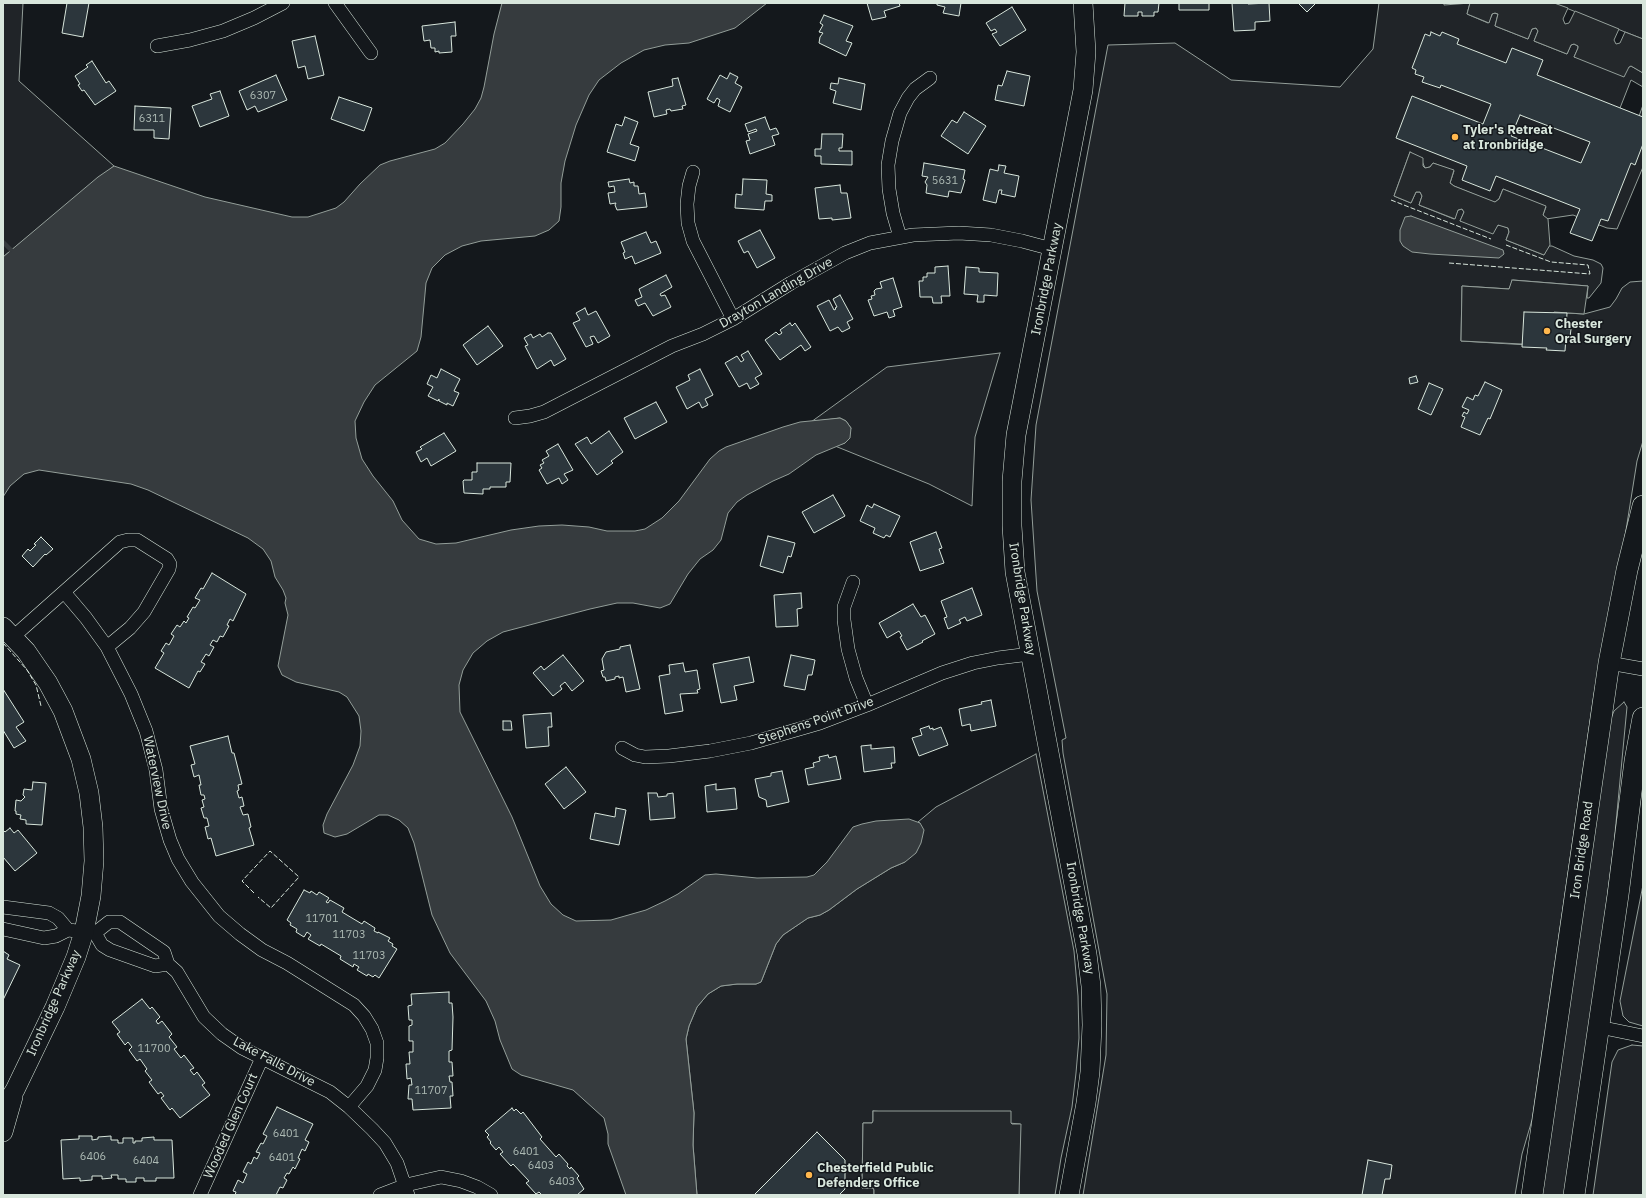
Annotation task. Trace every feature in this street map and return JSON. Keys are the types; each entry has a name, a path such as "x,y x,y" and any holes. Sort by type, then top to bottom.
{"main road":[{"name":"Iron Bridge Road","path":"1532,1195 1608,662 1627,570 1643,506"},
{"path":"1574,1195 1618,895 1633,777 1643,718"}],"street":[{"path":"157,46 190,40 223,31 254,18 283,3"},
{"path":"335,3 372,53"},
{"name":"Ironbridge Parkway","path":"1069,1195 1086,1103 1090,1072 1092,1025 1091,986 1087,954 1015,572 1012,526 1012,481 1016,435 1083,90 1086,52 1083,3"},
{"path":"900,236 893,213 889,189 888,165 892,141 900,113 908,98 916,89 930,78"},
{"path":"694,172 689,186 687,204 688,223 693,241 732,319"},
{"name":"Drayton Landing Drive","path":"515,418 544,412 672,346 703,334 732,319 791,283 845,253 870,243 900,236 959,233 991,235 1052,249"},
{"path":"8,632 64,592 120,542 137,540 167,559 170,564 169,569 144,612 130,628 107,647"},
{"path":"853,582 844,607 844,620 848,649 854,671 867,705"},
{"name":"Waterview Drive","path":"64,592 86,618 107,647 131,694 146,731 156,770 161,809 170,840 178,859 192,882 219,916 240,934 262,950 287,963 354,1005 364,1016 372,1029 377,1043 378,1058 375,1070 367,1086 349,1107"},
{"name":"Ironbridge Parkway","path":"3,1109 15,1090 67,981 91,896 94,861 93,827 89,793 79,753 63,711 48,683 26,651 8,632"},
{"name":"Stephens Point Drive","path":"622,748 635,755 645,757 710,751 751,743 820,723 948,671 998,658 1030,654"},
{"path":"1608,662 1643,669"},
{"path":"3,907 49,913 82,931 110,950 155,966 168,964"},
{"name":"Lake Falls Drive","path":"3,929 44,938 82,931 109,922 120,922 164,952 168,964 177,972 204,1017 222,1034 242,1048 330,1092 372,1128 385,1143 397,1163 407,1190"},
{"path":"1599,1027 1643,1036"},
{"name":"Wooded Glen Court","path":"200,1195 262,1058"},
{"name":"Ironbridge Parkway","path":"3,1132 15,1090"},
{"path":"380,1195 407,1190 441,1177 461,1181 477,1187 490,1195"}],"shaded area":[{"path":"3,3 23,3 19,81 114,166 3,257"},
{"path":"502,3 767,3 735,28 689,43 665,45 644,50 621,63 599,80 589,95 576,125 565,161 561,183 561,207 559,221 549,230 535,236 481,241 462,246 445,255 432,268 426,283 421,337 417,351 375,385 364,402 355,421 356,438 362,459 373,476 393,501 402,520 419,539 436,544 456,543 511,530 539,526 562,525 589,527 607,531 635,531 645,529 662,518 679,501 710,459 726,447 800,422 840,418 846,421 851,428 850,438 845,443 816,455 789,474 747,495 737,502 728,513 721,540 713,550 700,559 688,574 670,604 660,608 633,603 617,603 590,609 503,632 487,641 473,653 463,670 459,685 460,712 512,817 540,886 551,904 563,915 576,921 611,920 646,910 665,901 678,894 705,875 716,874 757,878 807,877 814,875 827,862 853,827 862,824 876,821 909,819 920,823 924,830 921,843 916,853 905,862 891,868 857,889 829,910 820,915 808,918 783,935 776,944 761,982 756,984 721,986 708,994 697,1007 689,1026 686,1039 694,1113 693,1145 697,1195 626,1195 608,1144 608,1134 604,1118 573,1090 521,1075 512,1069 500,1040 495,1021 486,1001 450,953 432,915 414,843 408,828 399,820 388,815 379,815 347,834 335,837 324,833 323,825 327,814 353,765 360,746 361,731 359,716 347,697 339,692 296,682 282,675 278,666 288,615 285,603 286,598 275,577 271,561 263,549 248,538 148,490 131,484 39,470 24,474 10,486 3,497 3,257 98,177 114,166 205,197 292,217 308,217 336,208 344,202 380,165 435,149 445,143 463,124 475,109 481,98"},
{"path":"1379,3 1444,3 1444,5 1470,3 1467,14 1488,23 1493,13 1498,14 1495,26 1528,39 1532,29 1536,28 1538,31 1534,41 1567,54 1571,45 1574,44 1578,46 1578,48 1574,57 1627,68 1631,66 1643,73 1643,87 1631,80 1620,108 1638,119 1643,105 1643,167 1617,229 1607,228 1573,215 1546,219 1543,215 1546,207 1503,189 1499,199 1493,202 1450,183 1454,171 1433,163 1430,167 1425,168 1422,161 1410,152 1394,196 1411,203 1416,192 1420,192 1422,196 1419,205 1454,219 1458,210 1462,209 1464,212 1460,221 1497,226 1500,225 1508,228 1509,232 1506,240 1544,255 1548,246 1552,246 1574,256 1593,260 1601,264 1603,268 1601,283 1589,298 1587,298 1588,286 1513,280 1509,289 1462,286 1461,341 1562,347 1565,315 1567,313 1584,314 1610,307 1622,288 1630,282 1643,281 1643,441 1637,461 1623,549 1594,694 1532,1120 1522,1154 1515,1195 1083,1195 1106,1055 1107,994 1063,753 1062,740 1066,738 1037,591 1031,500 1036,425 1108,45 1175,43 1231,80 1340,87 1373,49"},
{"path":"1470,3 1554,3 1568,8 1563,19 1565,24 1569,23 1575,11 1619,29 1614,40 1616,44 1620,43 1625,32 1643,39 1643,73 1631,66 1624,77 1574,57 1578,46 1574,44 1571,45 1567,54 1534,41 1538,31 1536,28 1532,29 1528,39 1495,26 1498,14 1492,14 1489,23 1467,14"},
{"path":"1554,3 1643,3 1643,39 1625,32"},
{"path":"1410,152 1423,158 1423,166 1425,168 1430,167 1433,163 1454,170 1450,183 1454,186 1495,202 1499,199 1503,189 1546,206 1543,215 1548,219 1550,245 1544,255 1506,240 1509,232 1508,228 1498,225 1493,234 1460,221 1464,212 1462,209 1458,210 1455,219 1419,205 1422,196 1420,192 1416,192 1411,203 1394,196"},
{"path":"1411,216 1503,250 1504,254 1499,258 1412,252 1403,246 1400,241 1400,230 1405,217"},
{"path":"1512,280 1588,286 1584,314 1554,312 1522,344 1461,341 1462,286 1509,289"},
{"path":"1000,353 975,437 972,506 929,484 835,446 845,443 851,428 846,421 840,418 811,422 887,367"},
{"path":"1624,702 1627,707 1614,844 1600,954 1565,1195 1539,1195 1607,728 1614,711"},
{"path":"1036,754 1074,951 1078,996 1079,1038 1076,1073 1072,1107 1055,1195 1019,1195 1020,1124 873,1111 872,1123 863,1123 862,1188 873,1188 874,1195 697,1195 693,1145 694,1113 686,1039 689,1026 697,1007 708,994 721,986 756,984 761,982 776,944 783,935 808,918 820,915 829,910 857,889 891,868 905,862 920,823 918,822 936,807"},
{"path":"1643,885 1643,1026 1629,1022 1623,1016 1620,1001"},
{"path":"1632,1045 1643,1046 1643,1195 1593,1195 1612,1062 1618,1050"},
{"path":"873,1111 1011,1111 1011,1123 1021,1124 1019,1195 874,1195 873,1188 862,1188 863,1123 872,1123"}],"building":[{"path":"67,3 89,3 83,37 62,33"},
{"path":"867,3 899,3 900,6 884,11 886,17 872,20"},
{"path":"937,3 961,3 959,16 943,13 945,7 937,5"},
{"path":"1125,3 1159,3 1158,12 1154,12 1154,16 1142,16 1142,12 1138,12 1138,16 1124,16"},
{"path":"1179,3 1209,3 1209,10 1179,10"},
{"path":"1232,3 1269,3 1270,21 1255,22 1255,30 1234,31"},
{"path":"1298,3 1316,3 1307,12"},
{"path":"1012,7 1026,30 1000,46 992,34 997,32 995,29 991,31 986,23"},
{"path":"824,15 853,26 846,41 852,43 846,56 819,43 820,37 823,33 819,32 823,25 820,23"},
{"path":"455,22 456,36 451,36 452,52 435,52 435,48 431,48 430,40 424,41 422,26"},
{"name":"Tyler's Retreat at Ironbridge","path":"1431,32 1440,36 1442,32 1459,39 1457,44 1506,63 1512,48 1543,60 1537,75 1643,117 1643,144 1635,165 1631,163 1608,221 1601,219 1592,241 1570,233 1580,209 1496,176 1490,191 1462,180 1467,166 1396,138 1412,96 1483,124 1491,104 1441,85 1440,88 1422,82 1424,77 1415,74 1416,70 1412,68 1425,34 1430,36","holes":["1520,115 1590,142 1581,163 1511,136"]},
{"path":"315,36 324,75 308,79 305,66 298,68 292,41"},
{"path":"92,61 106,83 109,81 116,91 95,105 84,90 82,91 75,76 88,67 86,65"},
{"path":"1007,71 1030,76 1024,106 995,100 998,85 1002,86"},
{"path":"730,73 738,77 735,83 742,87 730,112 718,106 720,100 717,98 714,103 707,99 720,75 727,79"},
{"path":"276,75 287,100 258,112 255,106 247,110 239,91"},
{"path":"678,78 686,105 682,106 683,109 671,111 670,109 666,110 667,114 654,117 648,92 673,86 672,79"},
{"path":"839,78 865,84 861,110 833,103 836,91 830,89 831,83 838,84"},
{"path":"220,91 229,116 200,127 192,106 212,99 210,94"},
{"path":"339,97 372,108 364,131 331,119"},
{"path":"135,106 171,108 169,139 154,138 154,130 134,130"},
{"path":"964,112 986,126 968,154 941,136 952,120 957,123"},
{"path":"625,117 638,122 630,144 639,147 635,161 607,152 616,124 622,126"},
{"path":"765,117 770,130 776,128 779,134 772,136 775,145 750,154 746,141 750,140 748,134 757,131 756,129 748,132 745,124"},
{"path":"822,134 843,134 842,148 839,148 839,151 852,151 852,165 821,164 821,156 815,156 815,149 821,149"},
{"path":"924,163 965,170 963,179 965,180 961,193 949,191 948,197 926,193 927,185 925,182 928,177 922,176"},
{"path":"999,165 1006,166 1004,173 1019,176 1015,197 1001,194 1002,190 999,190 996,203 983,200 990,169 998,171"},
{"path":"629,179 630,183 634,182 634,186 638,186 639,194 645,193 647,207 617,210 615,205 616,203 610,204 608,193 615,192 614,186 609,187 608,182"},
{"path":"743,179 767,180 766,194 772,195 772,201 765,201 764,210 735,208 736,194 742,195"},
{"path":"840,185 841,193 847,193 851,218 832,220 832,218 819,219 815,188"},
{"path":"760,230 775,258 757,268 748,251 744,253 738,241"},
{"path":"646,232 651,243 656,241 661,253 635,264 632,256 625,259 623,253 625,252 621,242"},
{"path":"948,266 950,296 941,296 942,303 933,303 932,297 920,297 919,281 923,281 923,277 927,277 927,273 935,273 935,267"},
{"path":"966,267 979,268 979,272 998,273 997,296 984,295 984,302 977,302 978,295 964,294"},
{"path":"666,275 672,287 660,294 661,296 665,295 671,307 653,316 645,303 638,306 635,300 642,297 639,289"},
{"path":"893,278 902,307 893,310 895,316 889,318 887,312 874,316 868,300 872,299 871,296 875,295 874,291 876,289 882,288 880,282"},
{"path":"840,295 853,319 847,322 850,328 842,332 838,327 830,331 817,306 829,300 834,310 837,307 833,299"},
{"path":"585,308 588,315 596,311 610,336 598,343 594,336 590,337 593,344 586,347 573,323 580,320 576,313"},
{"name":"Chester Oral Surgery","path":"1524,312 1567,313 1566,329 1571,329 1570,337 1566,337 1565,351 1546,350 1547,348 1522,347"},
{"path":"790,323 792,326 795,323 811,347 805,351 801,345 780,360 765,340 776,332 779,335 782,333 780,330"},
{"path":"488,326 503,346 477,365 463,345"},
{"path":"548,333 551,333 566,359 554,366 551,360 537,369 525,346 528,345 524,338 531,334 533,338 540,334 542,337"},
{"path":"748,351 762,374 755,378 759,384 750,389 747,383 739,387 725,363 737,356 741,362 744,360 741,355"},
{"path":"441,369 460,379 454,391 459,393 453,406 439,401 439,399 438,401 428,396 433,387 427,384 431,375 437,378"},
{"path":"700,369 713,395 705,399 708,405 702,408 699,402 687,409 676,387 690,380 688,375"},
{"path":"1416,376 1418,382 1410,384 1409,378"},
{"path":"1485,382 1502,390 1490,419 1488,418 1480,435 1461,427 1465,417 1462,416 1464,412 1467,414 1469,410 1462,407 1467,397 1473,400 1475,395 1478,396"},
{"path":"1429,383 1443,389 1431,415 1418,409"},
{"path":"656,402 667,422 635,439 624,418"},
{"path":"609,431 623,452 611,461 613,463 597,475 575,444 587,437 591,444"},
{"path":"444,433 456,451 431,466 427,458 421,462 416,452 422,449 420,447"},
{"path":"558,444 573,470 564,474 568,480 562,484 559,478 547,484 539,470 542,468 540,465 544,463 542,460 549,456 546,451"},
{"path":"477,463 511,463 510,482 506,482 506,487 490,487 490,489 483,489 483,494 464,493 463,481 472,480 472,472 477,472"},
{"path":"833,495 845,516 814,533 802,512"},
{"path":"874,504 900,516 890,537 886,535 884,538 873,533 875,528 860,521 867,505 872,508"},
{"path":"936,532 942,548 939,549 944,563 920,571 910,542"},
{"path":"768,536 795,543 791,557 788,556 783,573 760,566"},
{"path":"41,537 53,549 46,555 45,554 33,567 22,556 28,549 30,551 36,545 34,544"},
{"path":"212,573 246,594 233,621 230,619 227,625 229,626 223,637 220,636 217,642 213,640 210,645 214,647 209,656 206,654 201,662 205,664 200,672 198,671 189,688 155,668 164,653 161,651 166,643 169,645 174,636 171,634 177,625 180,627 184,621 186,623 189,618 187,617 193,607 195,608 200,600 195,598 201,588 203,589"},
{"path":"972,588 982,615 967,621 965,617 959,620 961,623 948,629 944,618 947,617 941,601"},
{"path":"801,593 802,608 797,609 798,626 776,627 774,595"},
{"path":"913,604 921,617 925,615 935,634 907,650 900,637 902,636 899,631 887,638 879,623"},
{"path":"630,645 640,689 626,692 623,677 619,678 619,676 615,677 615,679 606,681 605,677 603,677 601,671 604,670 602,659 606,652"},
{"path":"563,655 584,681 572,691 565,682 560,686 562,689 553,696 533,673 541,666 544,670"},
{"path":"791,655 815,660 812,675 808,675 805,690 784,686"},
{"path":"749,657 754,682 734,686 737,700 721,703 713,664"},
{"path":"683,663 685,672 697,670 700,689 697,690 698,693 680,694 683,711 665,714 659,676 670,674 669,665"},
{"path":"3,689 24,722 16,727 26,741 14,748 3,730"},
{"path":"991,700 996,726 971,731 970,724 962,726 959,709 982,704 981,702"},
{"path":"551,713 552,727 548,727 549,746 526,748 523,715"},
{"path":"503,721 511,721 512,730 503,730"},
{"path":"929,726 930,729 933,728 933,730 941,727 948,745 919,756 912,738 922,735 920,729"},
{"path":"228,736 242,784 238,785 239,790 237,791 239,798 242,797 244,806 240,807 243,815 248,814 251,827 249,828 254,845 216,856 211,838 208,839 205,827 209,826 207,818 204,818 201,808 204,807 202,800 205,799 204,795 201,795 199,775 194,777 191,765 195,764 190,746"},
{"path":"871,745 871,749 894,747 895,763 891,763 892,768 864,772 861,746"},
{"path":"828,755 829,758 836,756 841,779 808,785 805,769 814,767 813,763 820,761 819,757"},
{"path":"566,767 586,792 564,809 545,784"},
{"path":"782,771 789,802 767,807 766,800 759,797 755,779 771,776 771,773"},
{"path":"33,782 46,783 42,825 26,824 26,820 20,819 21,815 16,814 15,811 16,800 21,801 25,797 23,795 24,789 32,790"},
{"path":"716,784 716,790 735,788 737,809 707,812 705,786"},
{"path":"648,793 657,793 658,797 667,796 667,794 673,793 675,818 650,820"},
{"path":"616,808 626,810 619,845 590,839 595,813 615,817"},
{"path":"10,828 14,833 18,830 37,853 15,871 3,857 3,830 5,832"},
{"path":"304,890 310,893 311,891 317,895 319,892 329,898 326,902 328,903 330,900 344,908 342,912 362,924 364,921 375,928 374,931 390,938 388,941 397,949 379,978 375,975 373,977 368,974 367,976 357,970 359,967 354,964 353,967 340,959 341,956 321,944 320,946 308,939 311,935 307,932 304,937 296,932 297,929 290,925 291,923 287,920"},
{"path":"3,951 9,955 7,959 20,965 3,1000"},
{"path":"449,992 449,1003 452,1003 453,1017 452,1050 449,1051 449,1062 452,1062 453,1076 449,1076 450,1082 452,1082 453,1096 450,1096 451,1108 413,1110 412,1099 408,1099 409,1085 412,1085 411,1078 407,1079 406,1064 410,1064 409,1052 413,1052 413,1041 409,1041 409,1026 412,1025 412,1020 409,1020 408,1006 412,1005 411,994"},
{"path":"142,999 150,1009 152,1007 160,1017 156,1021 158,1024 162,1021 172,1034 169,1037 177,1047 174,1049 181,1058 184,1055 194,1068 190,1070 194,1075 197,1072 205,1083 202,1085 210,1095 180,1118 172,1108 170,1110 161,1098 164,1096 161,1092 158,1094 149,1082 152,1080 145,1071 147,1069 140,1059 137,1061 129,1050 132,1047 128,1042 125,1045 117,1034 120,1032 112,1022"},
{"path":"277,1107 313,1124 305,1140 309,1142 305,1151 302,1149 298,1158 300,1159 295,1169 293,1167 289,1174 287,1173 284,1178 287,1180 283,1188 280,1187 276,1195 235,1195 236,1192 233,1191 238,1180 243,1183 247,1174 243,1172 248,1162 251,1164 254,1157 257,1159 260,1153 256,1152 261,1143 263,1144 267,1136 263,1134"},
{"path":"512,1108 514,1111 516,1109 521,1114 523,1112 542,1137 540,1139 556,1157 559,1154 568,1164 567,1166 570,1169 571,1167 579,1176 577,1178 584,1189 577,1195 542,1195 539,1192 536,1194 526,1183 529,1181 513,1164 511,1166 500,1154 503,1152 499,1147 496,1150 490,1143 491,1142 487,1137 489,1135 485,1131"},
{"name":"Chesterfield Public Defenders Office","path":"817,1132 845,1160 845,1189 839,1195 754,1195"},
{"path":"79,1136 92,1136 92,1140 98,1139 98,1137 111,1136 111,1140 118,1140 118,1143 123,1143 123,1138 133,1138 133,1143 135,1143 135,1141 142,1141 142,1138 154,1137 154,1140 172,1140 174,1178 156,1178 156,1181 144,1181 144,1178 136,1178 136,1182 126,1182 126,1179 118,1179 118,1175 111,1175 112,1178 102,1179 102,1176 92,1176 92,1180 80,1181 80,1178 63,1179 61,1140 79,1139"},
{"path":"1368,1160 1392,1165 1390,1179 1385,1179 1382,1195 1362,1195"}],"waterway":[{"path":"3,242 11,250"}],"fence":[{"path":"1391,200 1491,239"},
{"path":"1449,263 1590,274 1588,265 1551,262 1506,245"},
{"path":"3,643 27,670 36,685 41,706"},
{"path":"254,893 242,881 270,851 299,877 271,908 258,897"}],"place":[{"name":"Tyler's Retreat at Ironbridge","path":"1455,137"},
{"name":"Chester Oral Surgery","path":"1547,331"},
{"name":"Chesterfield Public Defenders Office","path":"809,1175"}]}
